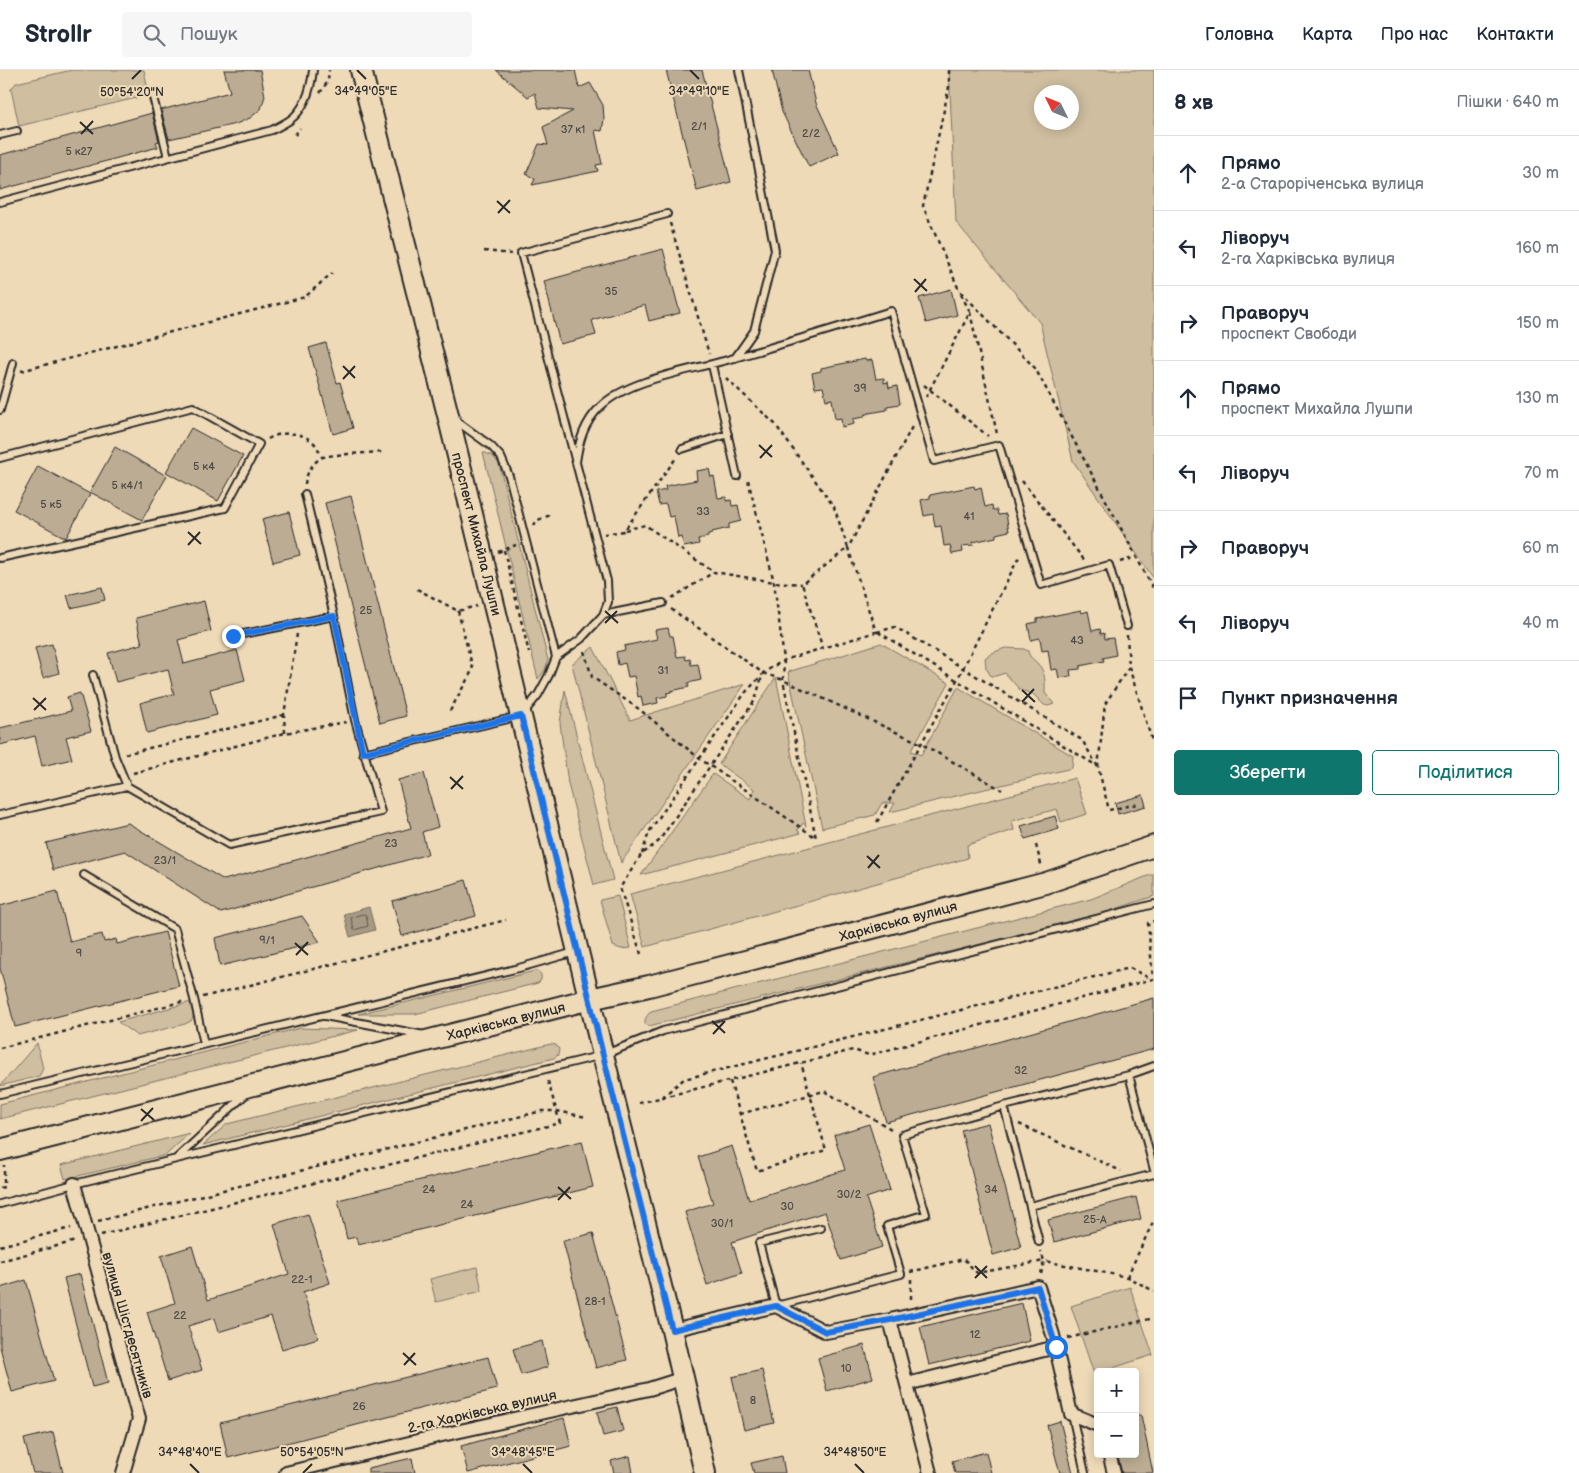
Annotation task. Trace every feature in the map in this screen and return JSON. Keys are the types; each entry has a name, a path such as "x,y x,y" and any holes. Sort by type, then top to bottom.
{"main road":[{"name":"проспект Михайла Лушпи","path":"362,70 684,1378 705,1473"},
{"name":"Харківська вулиця","path":"2,1150 1046,883 1154,846"}],"street":[{"name":"вулиця Шістдесятників","path":"74,1184 139,1419 123,1473"},
{"path":"672,1330 776,1306 826,1332 905,1317 1038,1287 1056,1347 1071,1414 1094,1423"},
{"path":"890,1320 930,1473"},
{"path":"907,1384 1056,1347"},
{"name":"2-га Харківська вулиця","path":"286,1473 442,1435 649,1389 684,1378"},
{"path":"1110,1458 1114,1473"}],"lane":[{"path":"0,202 272,130 291,120 303,104 311,87 313,70"},
{"path":"735,358 754,331 775,250 739,70"},
{"path":"153,97 168,157"},
{"path":"0,135 16,131"},
{"path":"363,753 521,716 542,688 556,657 581,639 602,615 608,602 607,581 522,254 667,214"},
{"path":"576,462 579,443 585,426 600,407 622,391 640,383 735,358 891,311 934,460 999,445 1041,585 1109,565 1127,626"},
{"path":"0,410 13,363"},
{"path":"712,364 738,476"},
{"path":"0,458 193,407 259,444 225,508 0,558"},
{"path":"448,415 491,446 501,457 509,476 556,657"},
{"path":"682,449 728,434"},
{"path":"93,675 115,757 127,786 229,846 381,812 355,720 334,616 305,494"},
{"path":"602,615 663,603"},
{"path":"233,636 334,616"},
{"path":"0,815 127,786"},
{"path":"84,875 175,929 204,1044"},
{"path":"0,1204 74,1184 603,1055 662,1031 1154,904"},
{"path":"0,1094 519,968 578,951"},
{"path":"322,1016 440,1038"},
{"path":"821,1228 759,1242 776,1306 901,1274 886,1226 926,1214 902,1135 1154,1066"},
{"path":"1128,1074 1154,1170"},
{"path":"175,1160 256,1085"},
{"path":"1004,1106 1039,1242"},
{"path":"1030,1206 1154,1174"},
{"path":"1071,1414 1085,1473"}],"path":[{"path":"949,70 949,87 923,206 970,312 999,445"},
{"path":"667,214 712,364 775,424 834,507 876,632 1098,767"},
{"path":"484,251 522,256"},
{"path":"10,373 305,297 332,273"},
{"path":"959,290 1035,368 1154,590"},
{"path":"595,536 645,525 714,572 774,582 802,584 848,548 970,312"},
{"path":"908,371 999,445"},
{"path":"259,444 275,435 291,433 314,443 322,457"},
{"path":"624,531 682,449"},
{"path":"305,494 306,478 312,465 322,457 382,452"},
{"path":"581,639 592,677 639,709 700,759 816,838 783,680 784,660 774,582 747,477"},
{"path":"1020,479 1092,570"},
{"path":"482,558 526,541 536,521 550,515"},
{"path":"877,822 957,680 1028,541"},
{"path":"504,550 529,653"},
{"path":"1109,565 1136,557"},
{"path":"714,572 663,603 763,673 783,680 922,744 1002,790"},
{"path":"802,584 823,650"},
{"path":"417,589 458,611 493,602"},
{"path":"450,711 473,668 458,611"},
{"path":"285,734 284,715 299,622"},
{"path":"1127,626 1129,667 1154,747"},
{"path":"641,954 620,888 641,855 649,832 745,693 763,673 784,660 823,650 876,632 895,627 1082,740 1098,767 1109,810 1137,804"},
{"path":"1098,767 1105,704 1129,667"},
{"path":"641,855 659,841 711,766 755,700 763,673"},
{"path":"115,757 284,715"},
{"path":"122,776 285,734 355,720"},
{"path":"1036,845 1046,883"},
{"path":"0,1048 506,920"},
{"path":"1153,979 1148,923 1154,921"},
{"path":"660,1098 684,1079 1130,968 1153,979"},
{"path":"639,1103 853,1050 869,1055 1153,979"},
{"path":"730,1081 757,1171 826,1150 801,1063"},
{"path":"0,1260 560,1123 545,1069"},
{"path":"740,1114 824,1091 902,1135"},
{"path":"0,1246 542,1111 556,1111 586,1116"},
{"path":"1007,1118 1136,1179"},
{"path":"0,1188 4,1187 2,1150"},
{"path":"1127,1277 1154,1220"},
{"path":"1039,1242 1044,1261"},
{"path":"905,1317 911,1302 910,1272 964,1259 977,1272 1044,1261 1127,1277 1154,1291"}],"shaded area":[{"path":"72,70 144,70 149,95 19,126 11,89 16,83"},
{"path":"949,70 1154,70 1154,579 1073,461 1040,323 956,222"},
{"path":"483,452 493,456 499,464 548,660 545,670 538,679"},
{"path":"881,643 949,683 911,751 921,755 958,687 1073,756 1072,768 890,812 895,803 882,803 875,815 822,828 788,672"},
{"path":"593,647 630,720 745,684 621,863 572,664"},
{"path":"1005,648 1028,651 1042,670 1045,693 1054,704 1044,705 1033,694 1020,690 1005,673 991,676 986,668 985,658"},
{"path":"776,677 806,826 803,823 797,830 801,833 641,875 713,774 750,799 754,789 719,764"},
{"path":"565,690 613,880 594,885 568,784 560,723"},
{"path":"1075,778 1087,814 1061,822 1057,809 1012,821 1014,830 967,845 968,858 645,947 630,894"},
{"path":"1154,875 1154,896 1098,915 649,1026 645,1024 646,1018 651,1011 1091,899"},
{"path":"618,896 631,948 621,949 613,946 600,900"},
{"path":"535,971 541,975 541,980 538,983 415,1014 358,1014"},
{"path":"191,1002 194,1015 191,1021 185,1024 137,1036 118,1022"},
{"path":"300,1028 358,1030 0,1119 0,1104"},
{"path":"37,1043 43,1069 39,1076 0,1086"},
{"path":"551,1044 556,1045 559,1049 558,1055 554,1058 203,1145 227,1124"},
{"path":"190,1133 166,1155 65,1179 61,1165"},
{"path":"477,1267 482,1291 436,1302 430,1279"},
{"path":"1130,1287 1153,1355 1113,1368 1094,1368 1094,1374 1071,1306"}],"water":[{"path":"369,907 375,930 350,937 344,914"}],"building":[{"path":"224,70 260,70 265,96 261,109 250,118 236,124 169,139 161,110 230,92"},
{"path":"496,70 575,70 579,88 590,83 603,105 604,119 602,131 595,130 602,164 596,165 598,171 532,185 535,179 526,174 539,144 548,145 543,127 573,111 539,108 535,93 528,97"},
{"path":"666,70 702,70 731,182 697,191"},
{"path":"772,70 808,70 816,103 839,153 809,167 782,112"},
{"path":"152,113 159,141 156,142 158,147 0,190 0,155"},
{"path":"663,249 680,313 649,321 645,305 592,320 596,335 560,344 544,281"},
{"path":"951,289 957,315 926,323 919,298"},
{"path":"326,343 337,383 340,382 353,428 333,434 309,348"},
{"path":"865,359 866,361 872,360 876,379 884,378 884,383 888,382 889,388 897,386 900,404 887,406 887,410 869,413 864,415 864,417 853,419 854,424 842,427 841,418 835,419 832,399 826,400 823,387 815,388 812,373 821,371 821,368"},
{"path":"191,428 243,456 218,501 166,472"},
{"path":"115,447 167,476 142,520 90,492"},
{"path":"38,466 90,494 66,538 14,510"},
{"path":"709,469 711,477 714,476 718,498 726,497 726,501 731,500 732,506 738,505 741,521 729,524 729,528 712,532 708,534 708,537 698,539 699,544 684,547 682,537 678,538 674,516 669,517 666,504 659,505 656,492 666,490 665,486 697,480 696,471"},
{"path":"974,486 975,489 981,487 985,507 992,505 993,510 997,510 998,515 1006,514 1009,531 996,534 996,537 973,542 973,545 962,546 963,552 952,554 950,545 944,546 941,526 935,527 933,514 924,516 921,500 930,498 930,495"},
{"path":"351,496 406,716 380,723 325,503"},
{"path":"289,512 300,555 273,562 262,519"},
{"path":"102,587 105,600 71,608 67,595"},
{"path":"204,601 211,631 178,640 184,664 237,650 245,680 210,689 217,715 147,733 140,703 174,694 168,669 116,682 108,653 142,644 136,618"},
{"path":"1081,610 1082,613 1088,611 1092,631 1100,629 1101,634 1104,633 1105,639 1113,638 1116,655 1103,658 1104,661 1080,666 1080,669 1070,670 1071,676 1059,678 1057,669 1051,670 1048,650 1042,651 1040,638 1031,640 1028,624 1037,622 1037,619"},
{"path":"668,628 670,636 673,636 677,657 685,656 686,660 690,659 691,665 698,664 701,680 688,683 689,687 671,691 667,693 667,696 657,698 658,703 643,706 641,696 638,697 634,676 628,677 625,663 618,665 616,652 625,650 624,646 657,639 655,630"},
{"path":"52,644 59,673 43,678 35,648"},
{"path":"80,693 91,731 66,737 72,759 42,766 35,736 0,745 0,728 71,711 67,697"},
{"path":"424,773 438,827 422,832 428,854 221,913 125,851 53,870 46,843 128,823 224,880 411,828 398,780"},
{"path":"1143,795 1146,806 1118,814 1115,803"},
{"path":"1055,816 1059,829 1025,839 1021,826"},
{"path":"466,880 476,916 402,936 392,901"},
{"path":"57,891 70,942 102,934 104,942 116,939 117,944 165,932 179,986 15,1027 0,968 0,906"},
{"path":"302,916 320,942 220,966 215,938"},
{"path":"1154,998 1154,1049 886,1122 873,1077"},
{"path":"988,1123 1021,1247 993,1255 961,1130"},
{"path":"869,1124 890,1190 866,1198 882,1247 841,1260 825,1212 732,1242 742,1273 707,1285 685,1212 713,1203 698,1157 732,1146 749,1200 845,1170 834,1135"},
{"path":"582,1141 593,1187 358,1245 356,1237 347,1239 338,1200"},
{"path":"1136,1197 1141,1219 1054,1242 1048,1220"},
{"path":"308,1214 330,1283 303,1292 318,1338 282,1349 271,1316 218,1332 214,1318 188,1326 202,1370 168,1381 147,1312 175,1303 161,1256 192,1246 208,1300 289,1274 274,1224"},
{"path":"593,1233 627,1360 596,1368 563,1241"},
{"path":"80,1274 108,1383 92,1387 64,1278"},
{"path":"26,1280 54,1381 12,1392 0,1347 0,1288"},
{"path":"1022,1303 1030,1341 929,1365 920,1327"},
{"path":"542,1341 548,1367 521,1375 513,1349"},
{"path":"864,1345 873,1378 827,1391 818,1358"},
{"path":"488,1357 497,1389 228,1458 220,1423"},
{"path":"762,1370 774,1423 744,1430 732,1377"},
{"path":"617,1407 623,1431 603,1436 597,1412"},
{"path":"1139,1415 1141,1415 1153,1473 1122,1473 1118,1458 1139,1458"},
{"path":"564,1418 571,1446 468,1473 461,1446"},
{"path":"1060,1421 1073,1473 1060,1473 1047,1425"},
{"path":"53,1432 63,1473 33,1473 24,1439"},
{"path":"986,1452 991,1473 955,1473 952,1461"},
{"path":"630,1456 633,1473 614,1473 611,1461"},
{"path":"782,1456 785,1473 754,1473 751,1463"},
{"path":"412,1458 415,1473 368,1473 368,1468"}],"route":[{"path":"233,636 334,616 363,753 521,716 672,1330 776,1306 826,1332 890,1320 1038,1287 1056,1347"}]}
